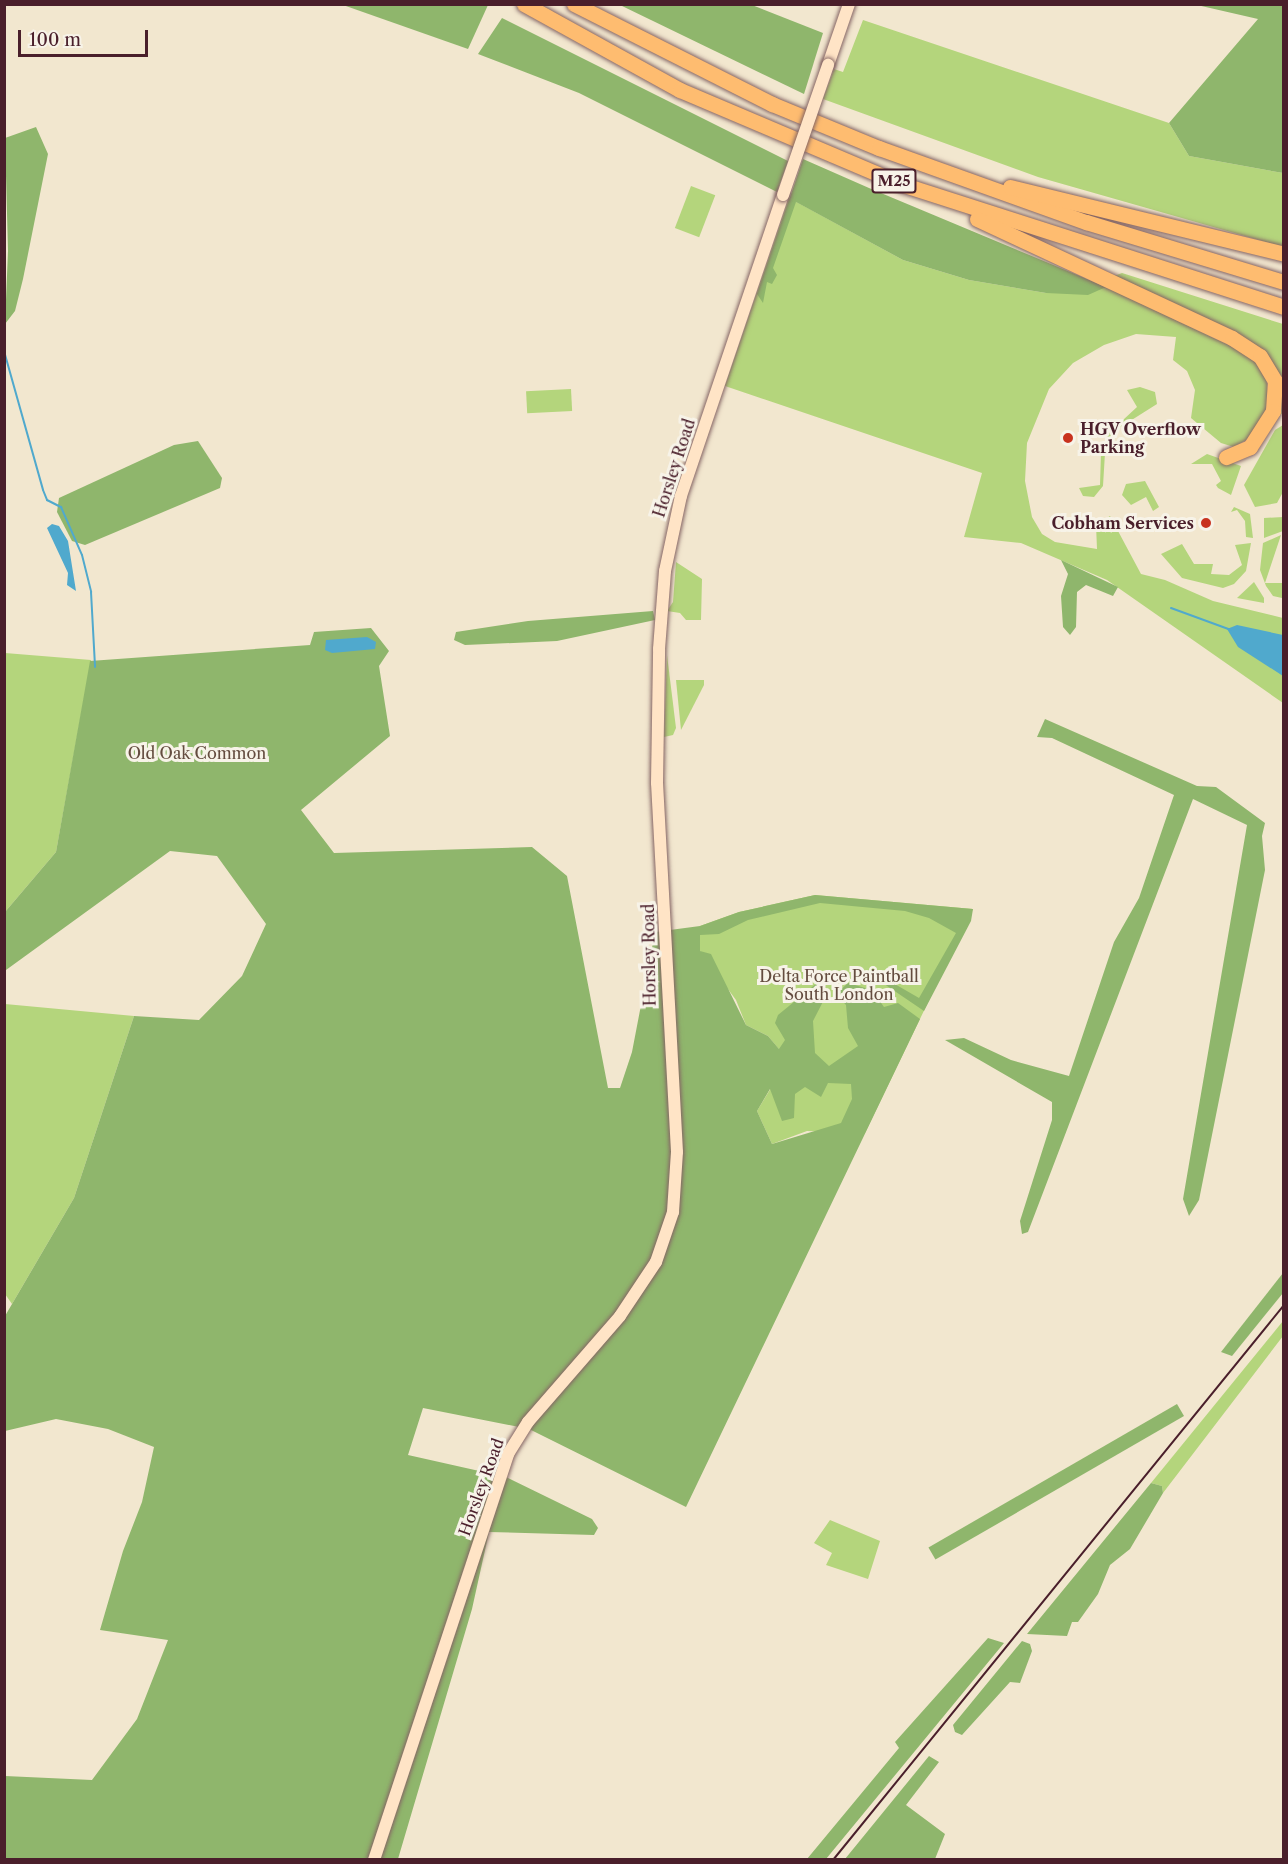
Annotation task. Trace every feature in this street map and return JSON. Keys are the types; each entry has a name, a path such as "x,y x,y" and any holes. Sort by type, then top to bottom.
{"highway":[{"name":"M25","path":"524,4 680,90 904,185 1232,338 1260,356 1275,381 1273,411 1250,447 1226,457"},
{"name":"M25","path":"574,4 772,104 879,148 1086,222 1284,282"},
{"name":"M25","path":"972,180 1035,191 1284,254"},
{"name":"M25","path":"904,185 1284,308"}],"street":[{"name":"Horsley Road","path":"374,1860 508,1454 528,1422 620,1316 656,1262 673,1212 677,1152 657,783 659,650 665,571 681,495 849,4"}],"green space":[{"path":"343,5 488,5 468,49"},
{"path":"620,5 752,5 823,33 804,94"},
{"path":"1197,5 1283,5 1283,173 1189,156 1169,123 1258,19"},
{"path":"502,18 788,161 777,192 579,93 478,54"},
{"path":"863,20 1169,123 1189,156 1283,173 1283,247 1038,177 823,99 834,69 843,72"},
{"path":"36,127 48,154 15,311 5,324 8,251 5,138"},
{"path":"803,159 1106,287 1088,295 1046,293 969,280 903,260 796,202 773,268 777,275 772,284 767,282 763,303 757,294"},
{"path":"691,186 715,195 699,237 675,228"},
{"path":"789,198 903,260 969,280 1046,293 1106,287 1237,349 1260,365 1266,377 1270,406 1251,437 1234,447 1221,443 1191,418 1195,390 1187,371 1173,360 1176,337 1136,334 1104,345 1073,363 1049,389 1027,443 1025,481 1032,517 1042,534 1055,542 1097,549 1096,525 1110,516 1141,574 1165,580 1213,601 1283,618 1283,703 1107,580 1021,543 964,537 982,473 725,386"},
{"path":"1122,273 1283,324 1283,414 1279,414 1278,409 1280,375 1268,355 1114,276"},
{"path":"1140,387 1155,392 1157,404 1119,428 1105,453 1103,486 1094,497 1083,496 1079,488 1100,485 1101,452 1109,433 1137,407 1127,390"},
{"path":"571,389 572,411 527,413 526,391"},
{"path":"1283,425 1283,492 1277,503 1255,507 1244,485 1275,430"},
{"path":"198,441 222,478 220,488 85,545 72,541 57,512 59,498 174,445"},
{"path":"1207,454 1241,466 1231,495 1216,485 1221,481 1212,464 1191,464"},
{"path":"1145,481 1159,507 1153,511 1146,497 1131,505 1122,495 1126,484"},
{"path":"1234,507 1250,514 1253,538 1246,537 1245,521 1237,510 1231,512"},
{"path":"1283,517 1283,531 1264,538 1264,518"},
{"path":"1281,535 1265,583 1283,583 1282,598 1273,596 1266,586 1260,570 1263,543"},
{"path":"1251,543 1246,571 1234,584 1223,588 1182,578 1161,554 1182,544 1194,564 1213,564 1211,574 1229,575 1242,565 1235,545"},
{"path":"1061,560 1118,587 1113,596 1086,585 1077,592 1076,627 1070,635 1063,627 1061,596 1068,574"},
{"path":"676,562 702,579 701,620 686,620 680,613 667,611 673,602"},
{"path":"1254,582 1264,598 1264,603 1237,598"},
{"path":"653,611 655,620 557,641 465,645 454,640 456,632 528,621"},
{"name":"Old Oak Common","path":"371,628 389,651 379,666 390,736 301,810 334,853 532,847 567,876 608,1088 620,1088 632,1052 655,932 700,926 739,912 815,895 973,909 971,921 924,1011 871,975 874,972 919,998 956,933 929,918 905,911 820,903 748,920 719,934 700,935 700,951 711,954 746,1025 768,1036 779,1049 785,1040 775,1023 778,1015 817,983 829,990 813,1021 815,1053 829,1066 858,1046 848,1028 846,1005 836,994 848,983 872,990 884,1007 898,1003 920,1019 686,1507 529,1429 423,1408 408,1455 506,1477 592,1519 598,1528 594,1535 489,1532 472,1609 398,1859 5,1859 5,1776 92,1780 137,1719 168,1640 100,1630 123,1551 142,1502 154,1447 108,1429 56,1419 5,1431 5,1316 74,1198 134,1016 199,1020 242,976 266,924 217,856 170,851 6,970 5,912 56,852 90,661 310,645 314,632","holes":["828,1083 851,1084 852,1099 841,1123 772,1144 757,1111 770,1089 782,1121 794,1118 795,1094 805,1087 821,1097"]},
{"path":"5,653 91,660 56,852 5,912"},
{"path":"667,655 676,728 673,735 664,737"},
{"path":"676,680 704,680 704,685 681,730"},
{"path":"1045,719 1197,786 1216,787 1265,823 1262,836 1265,870 1199,1200 1189,1216 1183,1199 1247,825 1193,799 1028,1232 1022,1234 1020,1221 1052,1120 1052,1102 945,1040 964,1038 1011,1060 1069,1076 1114,942 1139,898 1174,795 1052,738 1037,737"},
{"name":"Delta Force Paintball South London","path":"815,895 973,909 865,1133 807,1131 772,1144 757,1111 788,1060 768,1036 746,1025 736,1000 700,951 700,926 739,912"},
{"path":"5,1004 134,1016 74,1198 12,1304 5,1294"},
{"path":"1283,1273 1283,1293 1232,1356 1221,1352"},
{"path":"1283,1321 1283,1336 1163,1493 1162,1486 1151,1483"},
{"path":"1177,1404 1184,1416 935,1560 928,1548"},
{"path":"1151,1483 1162,1486 1163,1493 1130,1549 1110,1565 1098,1594 1078,1622 1072,1622 1067,1636 1027,1634"},
{"path":"830,1520 880,1541 868,1579 826,1565 832,1553 814,1543"},
{"path":"988,1638 1004,1643 826,1859 807,1859 899,1748 895,1742"},
{"path":"1022,1641 1030,1644 1032,1651 1020,1683 1010,1682 962,1735 955,1732 953,1725"},
{"path":"929,1756 939,1762 906,1805 945,1834 935,1859 845,1859"}],"water":[{"path":"52,524 59,526 68,541 76,591 67,585 68,573 47,528"},
{"path":"1237,625 1283,635 1283,676 1238,647 1227,629"},
{"path":"367,637 376,642 375,649 332,653 325,650 326,640"}],"waterway":[{"path":"4,351 43,490 47,500 61,507 82,555 91,592 95,667"},
{"path":"1171,608 1231,630"}],"railway":[{"path":"833,1860 1284,1305"}],"place":[{"name":"HGV Overflow Parking","path":"1068,438"},
{"name":"Cobham Services","path":"1206,523"}]}
